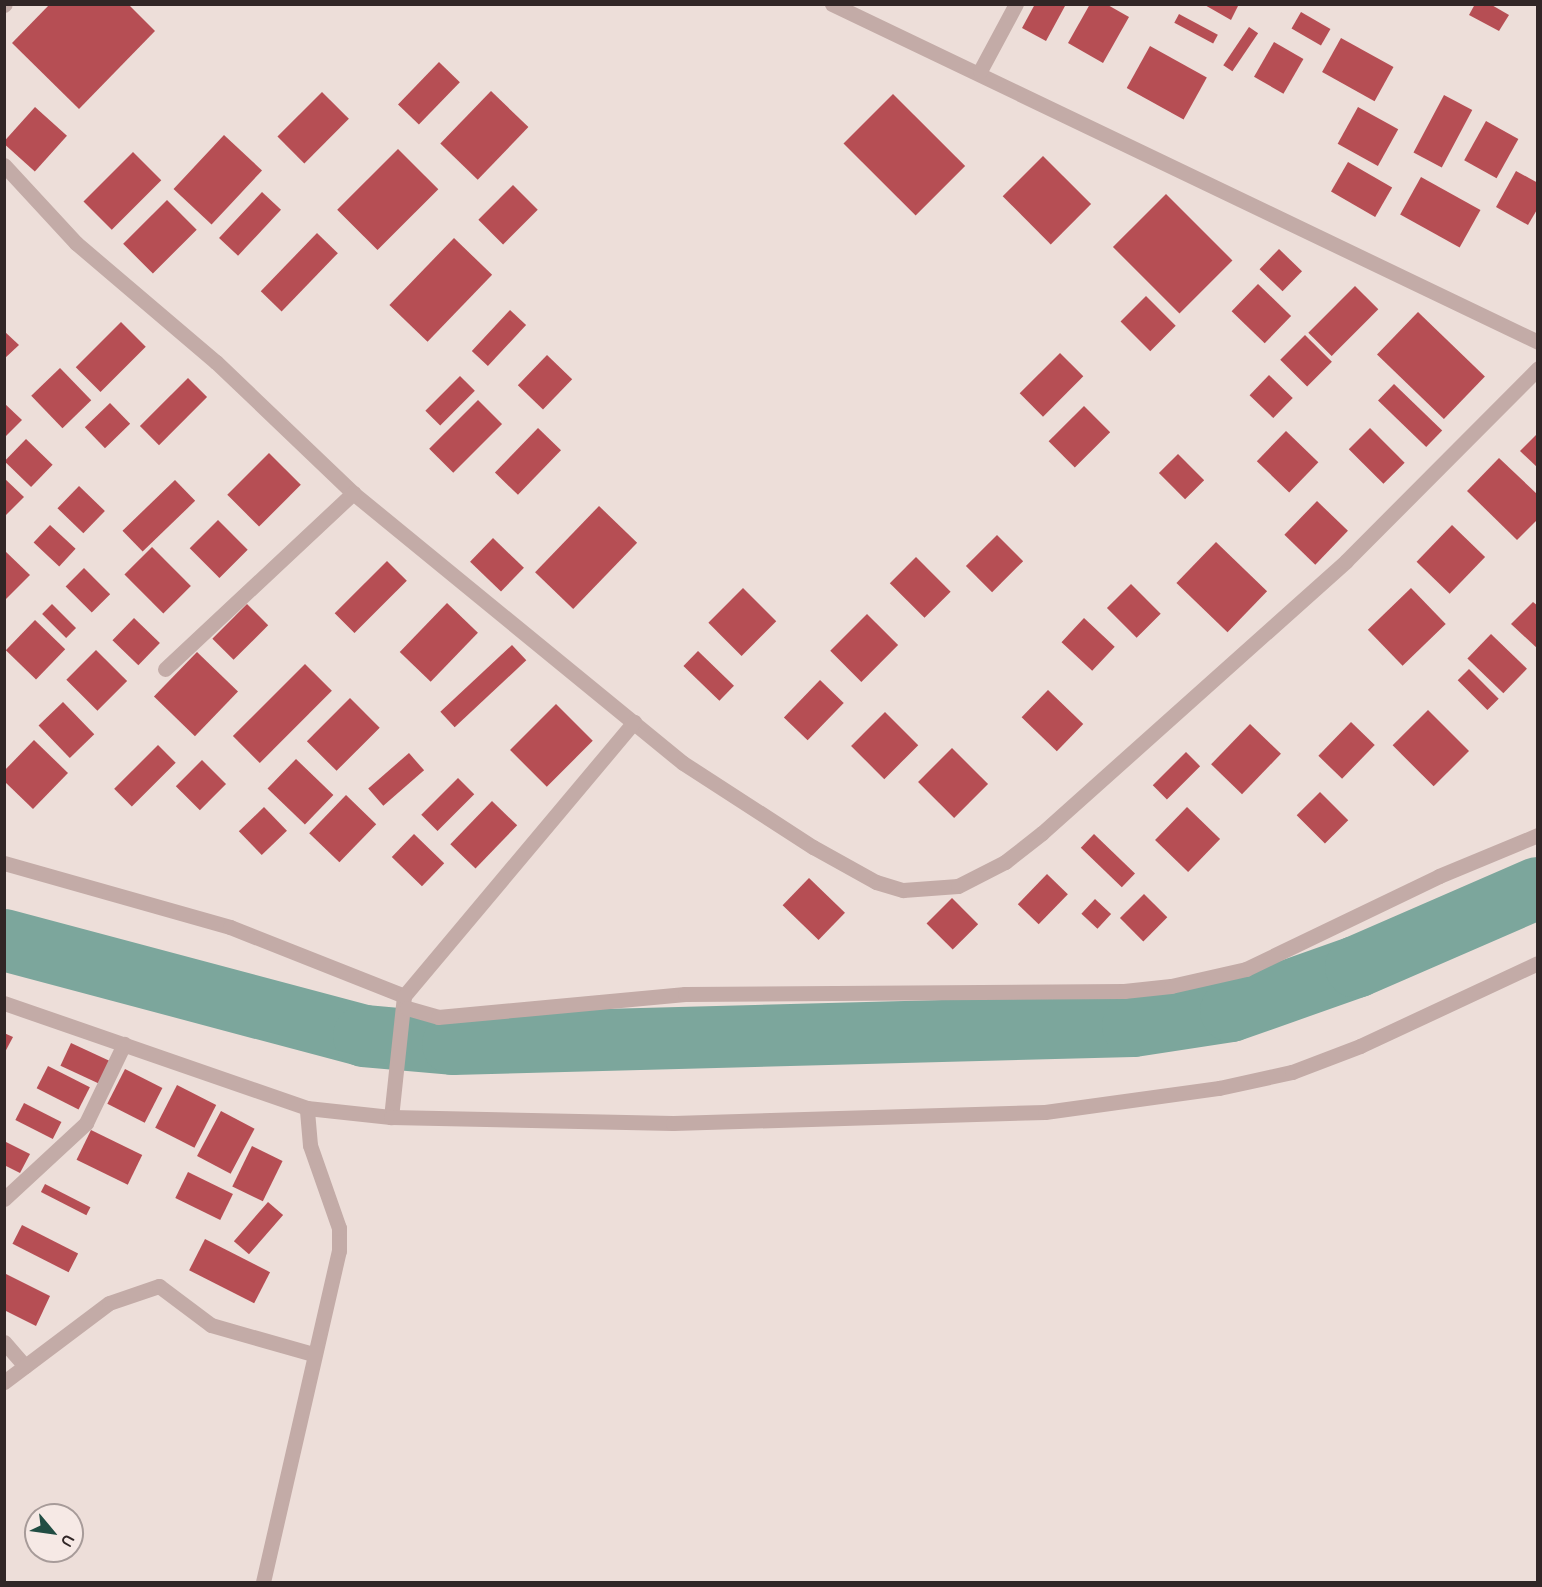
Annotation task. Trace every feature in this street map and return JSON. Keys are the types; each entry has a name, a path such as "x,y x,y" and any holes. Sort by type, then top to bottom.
{"street":[{"path":"832,4 980,71 1538,342"},
{"path":"980,71 1016,4"},
{"path":"4,165 76,243 216,362 353,493 683,762 876,882 903,890 958,886 1005,862 1139,747 1346,561 1538,368"},
{"path":"165,669 353,493"},
{"path":"391,1117 405,1009 634,722"},
{"path":"4,863 230,927 405,1009 438,1017 685,994 1124,992 1171,986 1246,969 1439,876 1538,835"},
{"path":"4,1003 307,1108 391,1117 673,1123 1046,1112 1219,1088 1292,1072 1538,963"},
{"path":"4,1199 86,1123 124,1044"},
{"path":"262,1582 313,1354 339,1251 339,1228 310,1145 307,1108"},
{"path":"4,1382 109,1303 159,1286 211,1325 313,1354"},
{"path":"4,1342 25,1366"}],"building":[{"path":"50,4 128,4 155,31 79,109 12,43"},
{"path":"1035,4 1065,6 1046,41 1022,28"},
{"path":"1090,4 1106,4 1129,17 1103,63 1068,43"},
{"path":"1203,4 1239,4 1231,20"},
{"path":"1475,4 1490,4 1509,15 1499,31 1469,15"},
{"path":"1301,12 1330,29 1321,45 1292,28"},
{"path":"1179,14 1218,35 1213,43 1174,23"},
{"path":"1249,27 1258,33 1232,71 1223,65"},
{"path":"1341,38 1393,67 1375,101 1322,72"},
{"path":"1274,42 1303,59 1283,94 1254,77"},
{"path":"1150,46 1207,78 1184,119 1127,88"},
{"path":"439,62 460,82 419,125 398,104"},
{"path":"491,91 528,127 478,180 440,144"},
{"path":"322,92 349,119 304,163 277,137"},
{"path":"893,94 965,166 916,216 844,143"},
{"path":"1444,95 1472,110 1442,167 1413,152"},
{"path":"35,107 67,136 35,171 4,141"},
{"path":"1358,107 1398,129 1378,166 1338,144"},
{"path":"1486,121 1518,139 1497,178 1464,160"},
{"path":"224,135 262,170 212,225 174,189"},
{"path":"398,149 438,189 377,250 337,210"},
{"path":"133,152 161,180 112,230 84,201"},
{"path":"1043,156 1091,204 1051,244 1003,196"},
{"path":"1348,162 1392,188 1375,217 1331,191"},
{"path":"1516,171 1538,183 1538,208 1528,225 1496,207"},
{"path":"1421,177 1480,210 1460,248 1400,215"},
{"path":"513,185 538,210 503,244 478,220"},
{"path":"262,192 281,210 238,256 219,238"},
{"path":"1166,194 1232,260 1179,314 1113,247"},
{"path":"167,200 197,230 153,274 123,244"},
{"path":"317,233 338,253 282,311 261,291"},
{"path":"454,238 492,275 428,342 389,305"},
{"path":"1279,249 1302,271 1283,291 1260,269"},
{"path":"1258,284 1291,316 1265,343 1232,311"},
{"path":"1355,286 1378,309 1332,356 1308,333"},
{"path":"1146,296 1176,326 1150,351 1121,321"},
{"path":"510,310 526,325 488,366 472,351"},
{"path":"1418,312 1485,377 1444,419 1377,354"},
{"path":"121,322 146,347 100,392 76,367"},
{"path":"4,331 19,345 4,359"},
{"path":"1305,335 1332,362 1307,387 1280,360"},
{"path":"1060,353 1083,376 1043,417 1020,393"},
{"path":"547,355 572,379 543,410 518,385"},
{"path":"60,368 91,400 62,428 31,396"},
{"path":"1269,375 1293,398 1273,418 1250,395"},
{"path":"460,376 475,391 440,425 425,411"},
{"path":"188,378 207,397 159,445 140,426"},
{"path":"1394,384 1442,431 1426,447 1378,401"},
{"path":"478,400 502,424 453,473 429,449"},
{"path":"4,403 22,420 4,438"},
{"path":"110,403 130,424 105,448 85,427"},
{"path":"1084,406 1110,432 1075,468 1049,441"},
{"path":"538,428 561,450 518,495 495,473"},
{"path":"1370,428 1405,463 1383,484 1349,449"},
{"path":"1286,431 1318,462 1289,492 1257,461"},
{"path":"1538,433 1538,468 1520,451"},
{"path":"26,439 53,465 31,487 4,461"},
{"path":"269,453 301,485 259,527 227,495"},
{"path":"1178,454 1204,480 1185,499 1159,473"},
{"path":"1499,458 1538,495 1538,519 1517,540 1467,491"},
{"path":"4,478 24,497 4,517"},
{"path":"175,480 195,501 143,552 122,531"},
{"path":"79,486 105,511 83,533 57,508"},
{"path":"1317,501 1348,531 1315,565 1284,535"},
{"path":"599,506 637,543 573,609 535,572"},
{"path":"218,520 248,550 219,578 190,548"},
{"path":"50,525 76,549 59,566 34,543"},
{"path":"1452,525 1485,557 1450,594 1417,562"},
{"path":"997,535 1023,561 992,592 966,566"},
{"path":"493,538 524,568 501,592 470,562"},
{"path":"1216,542 1267,591 1227,632 1176,583"},
{"path":"152,547 191,586 163,613 124,575"},
{"path":"4,550 30,575 4,601"},
{"path":"916,557 951,592 924,618 890,583"},
{"path":"387,561 407,581 354,633 335,613"},
{"path":"84,568 110,594 92,613 66,586"},
{"path":"1131,584 1161,614 1137,638 1107,608"},
{"path":"743,588 776,621 742,656 708,623"},
{"path":"1411,588 1446,624 1403,666 1368,630"},
{"path":"1533,602 1538,606 1538,649 1511,624"},
{"path":"447,603 478,633 431,682 400,652"},
{"path":"52,604 76,628 66,638 42,614"},
{"path":"247,604 268,625 234,660 212,639"},
{"path":"867,614 898,645 861,682 830,651"},
{"path":"134,618 160,643 138,665 112,640"},
{"path":"1084,618 1115,647 1092,671 1061,642"},
{"path":"35,620 65,649 36,679 6,650"},
{"path":"1491,634 1527,669 1503,693 1467,658"},
{"path":"512,645 526,660 455,727 440,712"},
{"path":"96,650 127,681 97,711 66,680"},
{"path":"698,651 734,686 719,701 683,666"},
{"path":"197,652 238,692 195,736 154,697"},
{"path":"305,664 332,691 260,763 233,736"},
{"path":"1469,669 1499,699 1487,710 1458,680"},
{"path":"820,680 844,703 808,740 784,717"},
{"path":"1048,690 1083,724 1057,751 1022,717"},
{"path":"350,698 380,728 337,771 307,741"},
{"path":"63,702 94,734 70,758 39,726"},
{"path":"556,704 593,741 547,787 510,750"},
{"path":"1428,710 1469,751 1434,786 1393,745"},
{"path":"885,712 918,745 884,779 851,746"},
{"path":"1351,722 1375,745 1342,779 1318,756"},
{"path":"1250,724 1281,754 1242,794 1211,764"},
{"path":"34,740 68,773 33,809 4,781 4,771"},
{"path":"158,745 176,763 132,807 114,789"},
{"path":"952,748 988,784 954,818 918,782"},
{"path":"1186,752 1200,766 1167,799 1153,785"},
{"path":"409,753 424,770 383,806 368,788"},
{"path":"296,759 333,795 305,825 268,788"},
{"path":"202,760 226,784 200,810 176,786"},
{"path":"458,778 474,794 437,831 421,815"},
{"path":"1320,792 1348,820 1325,844 1297,815"},
{"path":"346,795 376,824 339,862 309,833"},
{"path":"492,801 517,825 475,868 450,844"},
{"path":"264,807 287,831 262,855 239,831"},
{"path":"1187,807 1220,839 1188,872 1155,840"},
{"path":"414,834 444,863 422,886 392,857"},
{"path":"1094,834 1135,874 1122,887 1081,848"},
{"path":"1047,874 1068,894 1039,924 1018,904"},
{"path":"809,878 845,913 819,940 783,905"},
{"path":"1144,894 1167,917 1143,941 1120,918"},
{"path":"952,898 978,924 953,950 927,923"},
{"path":"1095,899 1111,914 1097,929 1081,914"},
{"path":"4,1033 13,1037 4,1054"},
{"path":"71,1043 114,1063 103,1086 60,1066"},
{"path":"48,1066 90,1087 79,1110 37,1088"},
{"path":"125,1069 162,1088 145,1123 107,1104"},
{"path":"177,1085 216,1105 194,1148 155,1128"},
{"path":"24,1103 61,1122 53,1139 15,1120"},
{"path":"221,1111 255,1129 231,1174 197,1156"},
{"path":"91,1130 142,1155 128,1185 77,1160"},
{"path":"4,1141 30,1154 20,1173 4,1165"},
{"path":"252,1146 283,1161 263,1201 232,1186"},
{"path":"188,1172 233,1194 220,1220 175,1198"},
{"path":"45,1184 90,1207 86,1215 41,1192"},
{"path":"268,1202 283,1215 249,1254 234,1241"},
{"path":"22,1225 78,1254 69,1272 12,1244"},
{"path":"205,1239 270,1272 254,1303 189,1270"},
{"path":"4,1273 50,1296 36,1326 4,1310"}],"waterway":[{"path":"4,940 364,1036 453,1044 1133,1026 1231,1011 1356,967 1538,888"}]}
